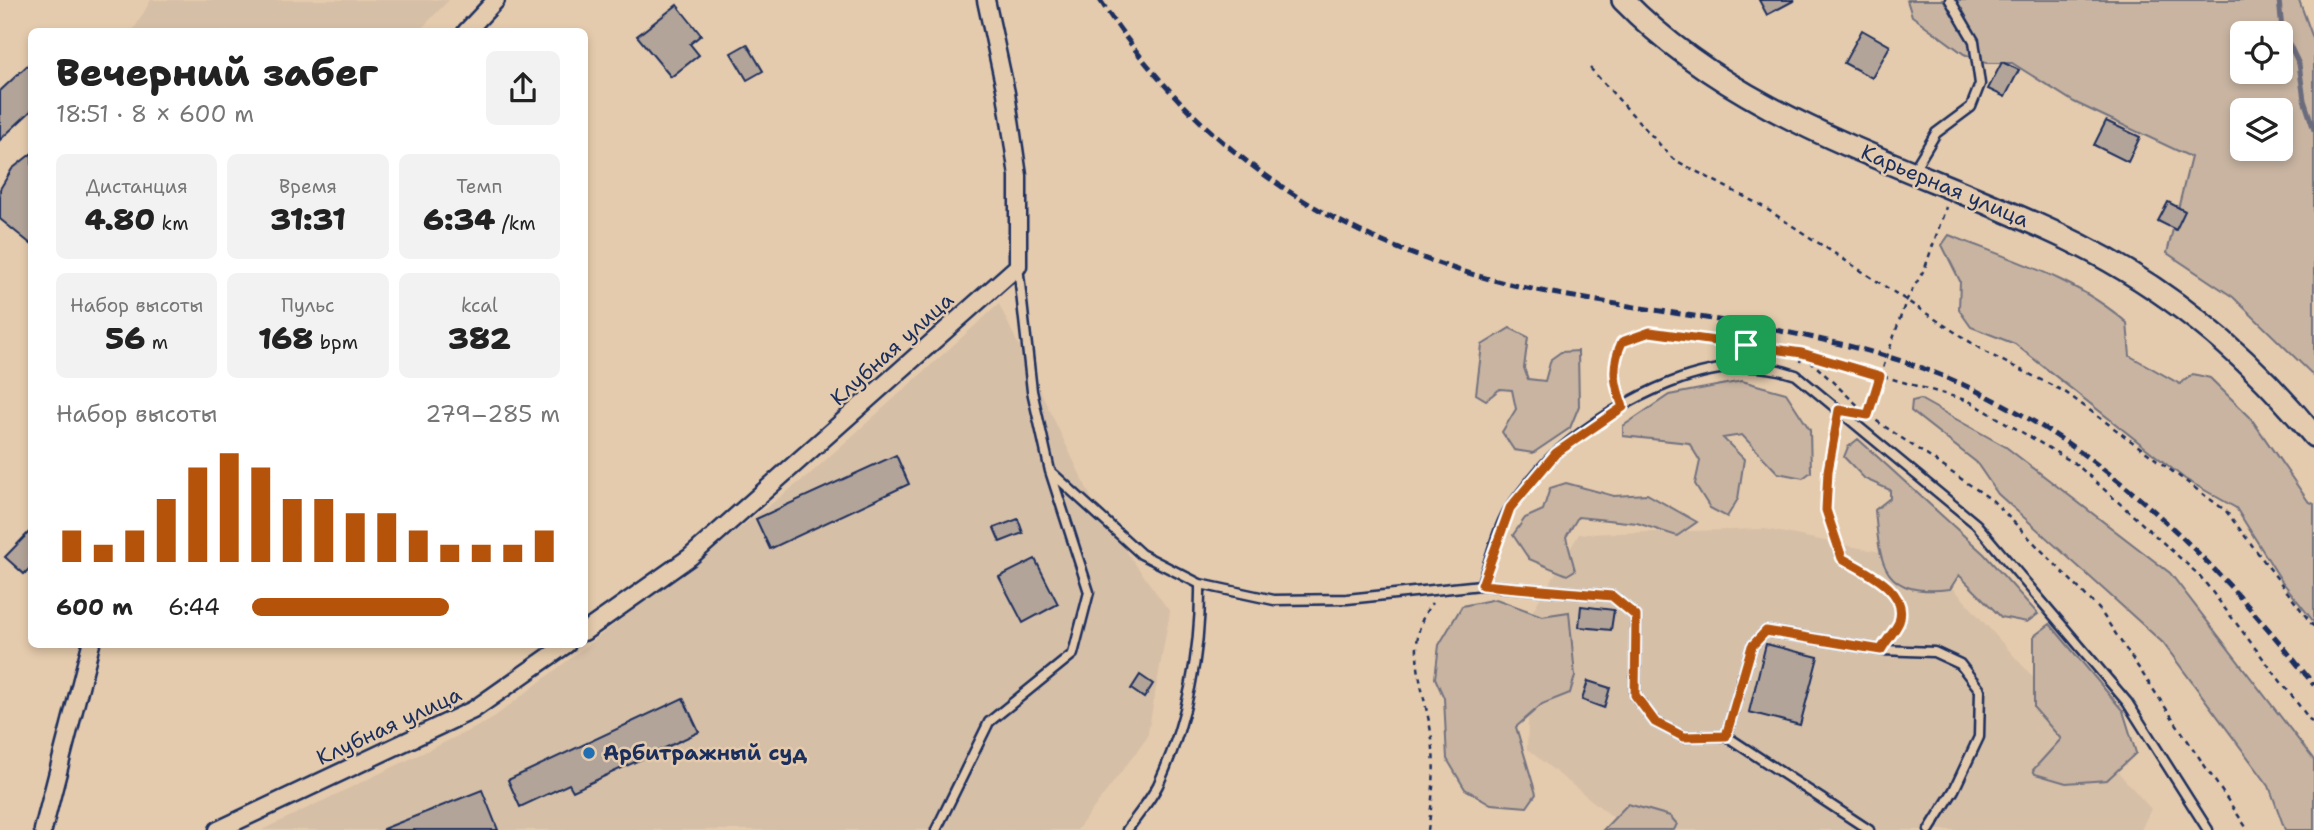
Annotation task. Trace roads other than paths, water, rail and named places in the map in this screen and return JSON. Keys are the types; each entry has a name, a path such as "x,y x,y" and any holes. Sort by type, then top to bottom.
{"main road":[{"name":"Карьерная улица","path":"1623,0 1667,41 1727,83 1772,109 1911,174 2038,225 2116,266 2193,316 2264,377 2314,436"}],"street":[{"path":"470,28 496,0"},
{"path":"986,0 1006,93 1018,176 1018,266"},
{"name":"Клубная улица","path":"588,629 690,557 1018,266"},
{"path":"43,830 90,648"},
{"name":"Клубная улица","path":"218,830 473,710 561,648"}],"lane":[{"path":"1911,174 1936,133 1971,107 1980,84 1974,41 1950,0"},
{"path":"936,830 989,722 1073,654 1089,592 1050,471 1032,391 1018,266"},
{"path":"1482,585 1510,508 1556,453 1623,407 1686,377 1723,368 1774,367 1796,375 1976,524 2127,702 2208,830"},
{"path":"1050,471 1141,554 1200,584 1273,600 1346,599 1482,585 1612,596 1636,616 1635,695 1655,722 1684,737 1726,736 1869,830"},
{"path":"1127,830 1157,786 1186,708 1200,624 1200,584"},
{"path":"1726,736 1752,646 1766,631 1881,650 1934,652 1960,664 1980,690 1979,737 1954,790 1929,830"}],"waterway":[{"path":"2279,0 2282,29 2299,64 2304,100 2314,130"}],"railway":[{"path":"1100,0 1140,55 1183,105 1231,148 1282,187 1337,219 1395,247 1457,270 1522,287 1750,325 1840,344 1951,379 2013,410 2071,445 2125,486 2176,532 2224,580 2314,685"}],"place":[{"name":"Арбитражный суд","path":"589,753"}]}
